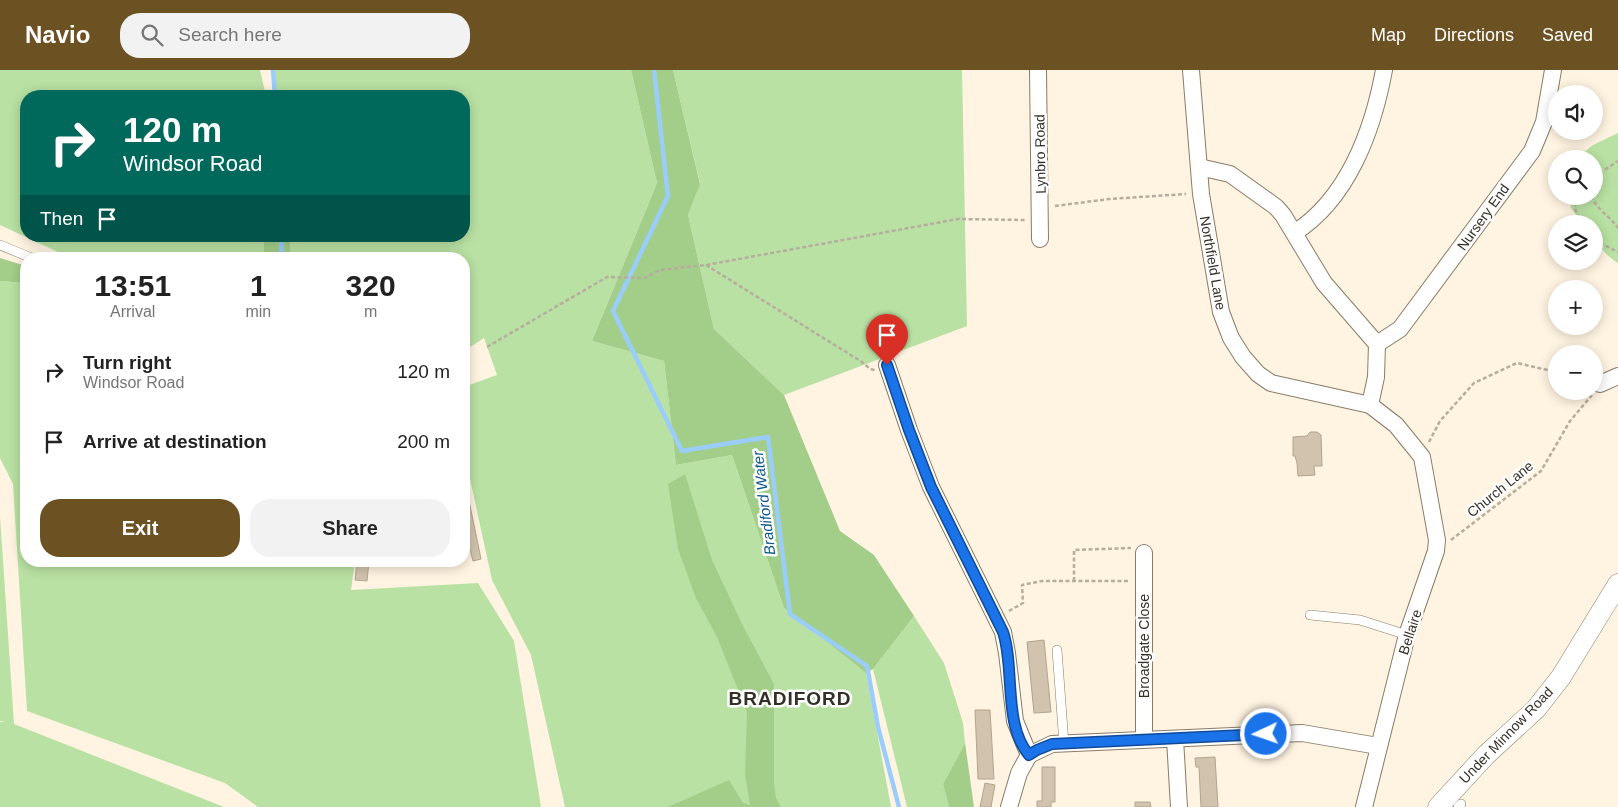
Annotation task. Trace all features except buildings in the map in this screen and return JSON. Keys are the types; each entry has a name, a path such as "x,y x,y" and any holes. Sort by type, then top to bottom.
{"street":[{"name":"Lynbro Road","path":"1038,70 1040,239"},
{"name":"Northfield Lane","path":"1191,70 1201,194 1221,312 1231,338 1243,357 1258,374 1271,383 1370,405 1396,425 1422,457"},
{"path":"1294,233 1307,225 1327,206 1346,175 1369,129 1384,70"},
{"name":"Nursery End","path":"1377,344 1400,330 1532,150 1544,122 1552,70"},
{"path":"1199,167 1221,171 1241,182 1276,207 1294,233 1324,284 1377,344 1376,377 1370,405"},
{"path":"887,365 931,487 1005,640 1015,721 1029,755"},
{"path":"1603,381 1618,376"},
{"name":"Bellaire","path":"1364,807 1407,635 1436,551 1437,540 1422,457"},
{"name":"Broadgate Close","path":"1144,553 1144,739"},
{"name":"Under Minnow Road","path":"1438,807 1486,755 1536,708 1566,669 1618,584"},
{"path":"1009,807 1019,772 1029,755 1047,745 1302,732 1378,746"},
{"path":"1175,738 1179,807"}],"lane":[{"path":"0,245 20,253"},
{"path":"1310,615 1360,620 1407,635"},
{"path":"1056,650 1064,744"}],"path":[{"path":"1603,171 1618,162"},
{"path":"488,347 607,277 645,278 660,270 706,265 958,219 1024,220 1058,204 1201,194"},
{"path":"1595,205 1597,209 1612,219 1618,228"},
{"path":"1603,244 1618,252"},
{"path":"706,265 862,362 870,369 875,370 887,365"},
{"path":"1422,457 1440,420 1474,383 1517,363 1548,370"},
{"name":"Church Lane","path":"1436,551 1541,471 1570,421 1585,400"},
{"path":"1074,581 1074,550 1144,548 1144,553"},
{"path":"996,618 1023,603 1022,585 1042,581 1144,581"}],"green space":[{"path":"0,70 260,70 265,90 20,90 20,234 0,225"},
{"path":"272,70 631,70 657,183 592,341 664,361 676,465 732,455 784,608 866,673 891,807 565,807 531,655 492,580 470,479 470,385 497,375 484,338 470,347 470,252 291,252 290,242 470,242 470,90 276,90"},
{"path":"631,70 673,70 700,184 688,215 714,329 784,395 840,531 874,555 914,616 873,669 866,673 784,608 732,455 676,465 664,361 592,341 657,183"},
{"path":"673,70 962,70 967,326 784,395 714,329 688,215 700,183"},
{"path":"1618,133 1618,263 1603,250 1603,215 1576,215 1570,205 1603,205 1603,150 1587,150"},
{"path":"36,242 264,242 263,252 58,252"},
{"path":"264,242 290,242 291,252 263,252"},
{"path":"0,258 20,264 20,283 0,281"},
{"path":"0,281 20,283 20,567 354,567 351,590 478,583 514,641 541,807 258,807 225,783 27,711 13,484 0,458"},
{"path":"685,474 712,560 742,624 774,684 774,783 776,798 781,807 668,807 729,780 743,803 750,805 745,774 747,712 717,637 696,598 678,549 668,484"},
{"path":"0,516 14,724 224,807 0,807 0,722 5,722 0,721"},
{"path":"914,616 944,663 963,723 965,743 943,784 949,807 907,807 873,669"},
{"path":"965,743 974,807 949,807 943,784"}],"waterway":[{"path":"273,70 275,90"},
{"name":"Bradiford Water","path":"654,70 668,196 613,311 682,451 768,437 790,614 867,666 878,727 899,807"},
{"path":"281,242 282,252"}],"district":[{"name":"BRADIFORD","path":"790,698"}],"route":[{"path":"887,365 931,487 1003,632 1015,721 1019,736 1029,755 1052,744 1266,734"}]}
